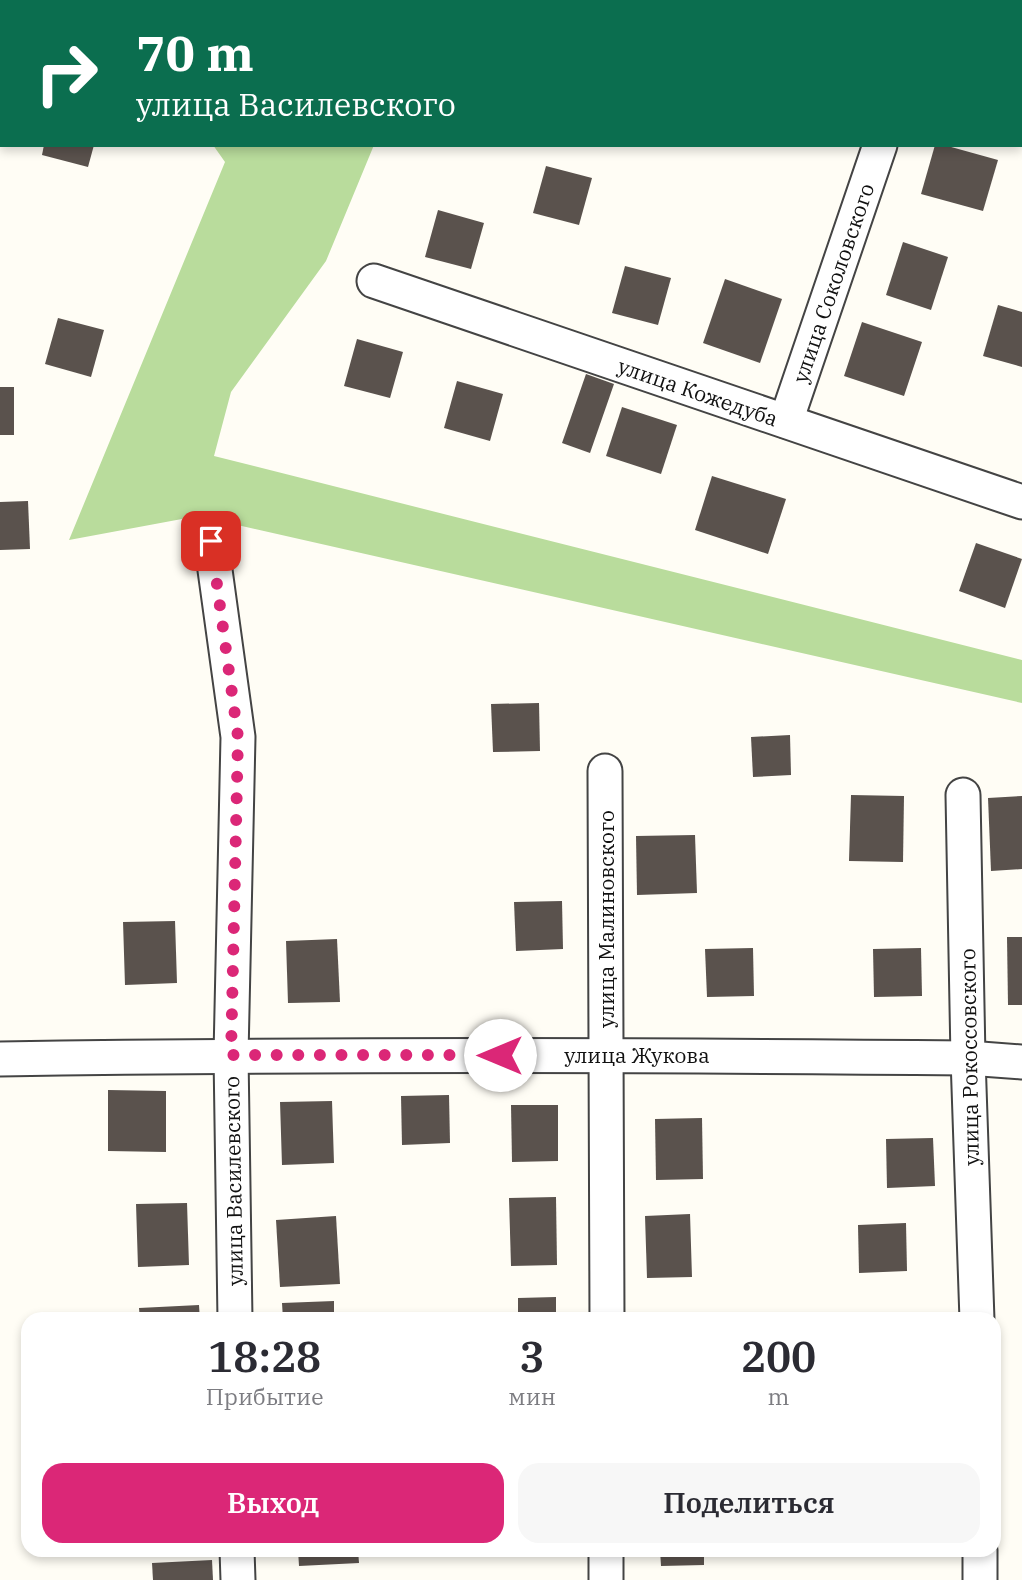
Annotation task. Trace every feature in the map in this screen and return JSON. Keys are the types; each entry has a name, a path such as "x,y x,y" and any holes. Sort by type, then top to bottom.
{"street":[{"name":"улица Соколовского","path":"786,421 879,147"},
{"name":"улица Кожедуба","path":"374,281 1022,502"},
{"name":"улица Василевского","path":"211,541 238,737 231,1055 234,1312"},
{"name":"улица Малиновского","path":"605,771 607,1312"},
{"name":"улица Рокоссовского","path":"964,794 968,1058 977,1312"},
{"name":"улица Жукова","path":"0,1059 231,1055 607,1055 968,1058 1022,1062"},
{"path":"237,1557 238,1580"},
{"path":"606,1557 606,1580"},
{"path":"980,1557 980,1580"}],"green space":[{"path":"214,147 373,147 326,261 231,392 214,456 1022,660 1022,703 198,516 69,540 225,162"}],"building":[{"path":"44,147 93,147 88,167 42,155"},
{"path":"934,147 951,147 998,160 983,211 921,194"},
{"path":"546,166 592,178 579,225 533,213"},
{"path":"438,210 484,223 471,269 425,257"},
{"path":"903,242 948,257 931,310 886,295"},
{"path":"625,266 671,278 658,325 612,313"},
{"path":"725,279 782,299 760,363 703,343"},
{"path":"998,305 1022,312 1022,367 983,356"},
{"path":"58,318 104,330 91,377 45,364"},
{"path":"862,322 922,342 904,396 844,376"},
{"path":"357,339 403,352 390,398 344,386"},
{"path":"586,374 614,384 590,453 562,443"},
{"path":"457,381 503,394 490,441 444,428"},
{"path":"0,387 14,387 14,435 0,435"},
{"path":"622,407 677,425 661,474 606,456"},
{"path":"712,476 786,499 768,554 695,530"},
{"path":"28,501 30,549 0,550 0,502"},
{"path":"976,543 1022,559 1005,608 959,591"},
{"path":"539,703 540,751 493,752 491,704"},
{"path":"790,735 791,775 753,777 751,737"},
{"path":"851,795 904,796 903,862 849,861"},
{"path":"1022,796 1022,869 991,871 988,798"},
{"path":"695,835 697,893 637,895 636,836"},
{"path":"562,901 563,949 516,951 514,902"},
{"path":"175,921 177,983 125,985 123,922"},
{"path":"1007,937 1022,937 1022,1005 1008,1005"},
{"path":"337,939 340,1002 288,1003 286,941"},
{"path":"753,948 754,996 707,997 705,949"},
{"path":"921,948 922,996 874,997 873,949"},
{"path":"108,1090 166,1091 166,1152 108,1151"},
{"path":"449,1095 450,1143 402,1145 401,1096"},
{"path":"332,1101 334,1163 282,1165 280,1102"},
{"path":"511,1105 558,1105 558,1161 512,1162"},
{"path":"702,1118 703,1179 656,1180 655,1119"},
{"path":"933,1138 935,1186 887,1188 886,1139"},
{"path":"556,1197 557,1265 511,1266 509,1198"},
{"path":"187,1203 189,1265 138,1267 136,1204"},
{"path":"690,1214 692,1277 647,1278 645,1216"},
{"path":"336,1216 340,1284 280,1287 276,1220"},
{"path":"906,1223 907,1271 859,1273 858,1225"},
{"path":"556,1297 556,1312 518,1312 518,1298"},
{"path":"334,1301 334,1312 283,1312 282,1303"},
{"path":"199,1305 199,1312 139,1312 139,1308"},
{"path":"298,1557 359,1557 359,1563 299,1566"},
{"path":"660,1557 704,1557 704,1565 661,1566"},
{"path":"212,1560 213,1580 153,1580 152,1563"}],"route":[{"path":"211,541 238,737 231,1055 500,1055"}]}
